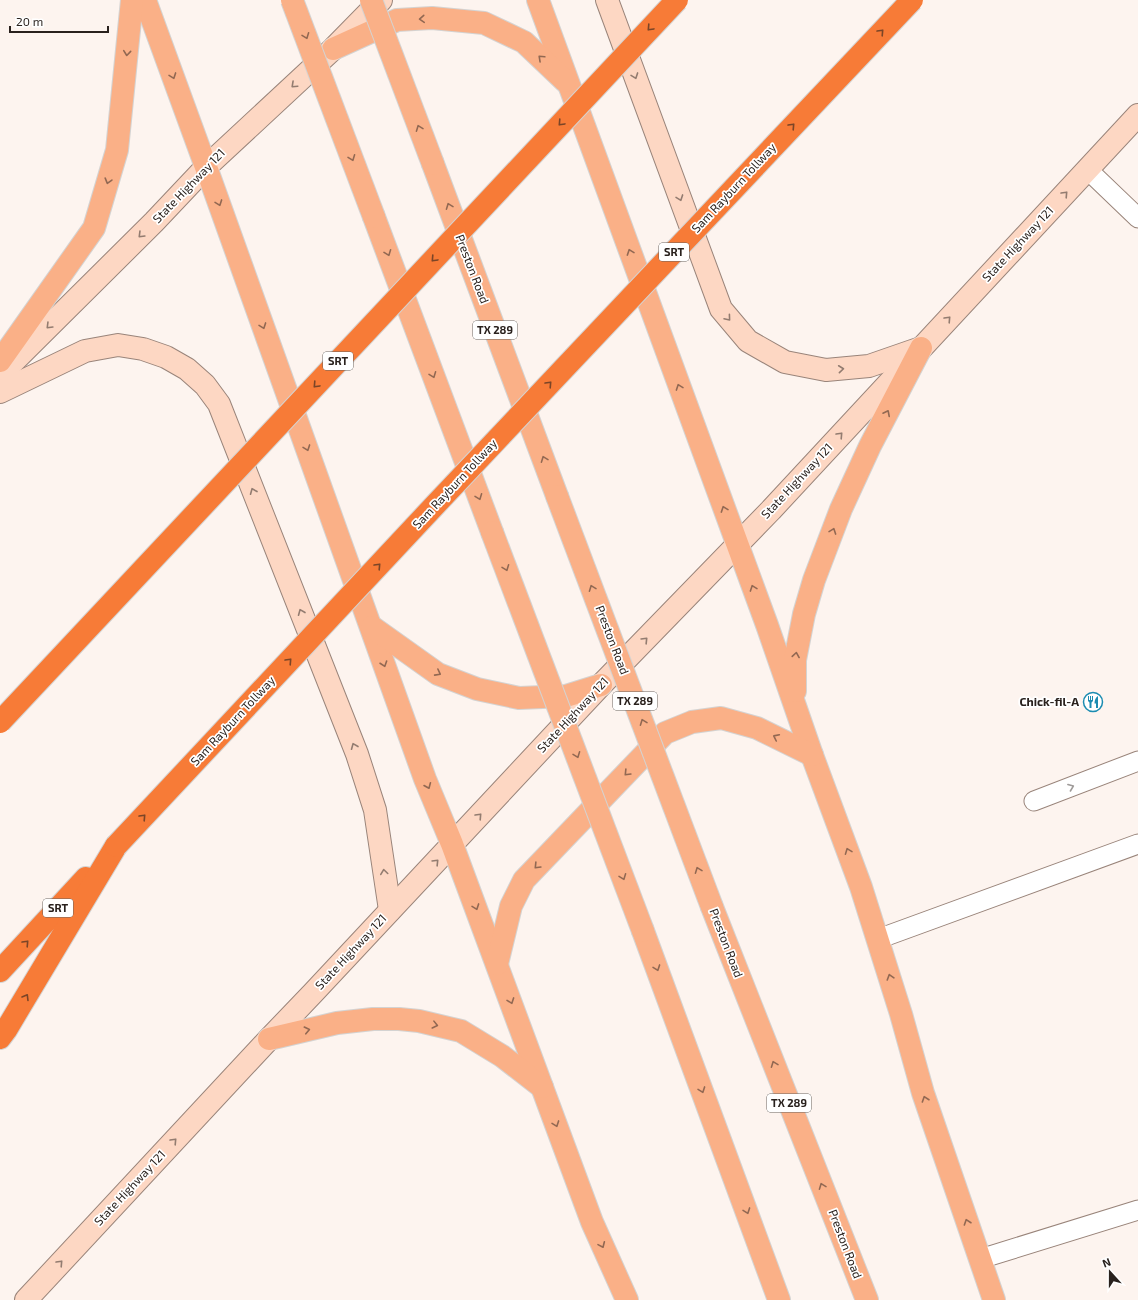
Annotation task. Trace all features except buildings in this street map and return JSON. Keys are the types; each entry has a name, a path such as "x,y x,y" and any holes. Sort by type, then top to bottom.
{"highway":[{"name":"SRT","path":"0,722 677,0"},
{"name":"Sam Rayburn Tollway","path":"0,971 420,521 912,0"},
{"path":"3,1034 116,846"}],"main road":[{"path":"0,361 94,228 117,150 132,0"},
{"path":"145,0 372,627 425,779 452,844 592,1222 627,1300"},
{"path":"292,0 643,931 779,1300"},
{"name":"Preston Road","path":"371,0 712,907 866,1300"},
{"name":"State Highway 121","path":"0,375 154,222 206,167 333,49 381,0"},
{"path":"538,0 767,625 795,708 862,887 924,1094 994,1300"},
{"path":"607,0 721,308 748,341 785,362 826,370 869,366 921,348"},
{"path":"333,49 397,20 432,18 484,23 524,42 569,85"},
{"name":"State Highway 121","path":"26,1300 601,685 737,546 1138,115"},
{"path":"0,392 85,351 118,345 143,349 166,357 187,369 205,385 219,404 357,754 375,810 390,910"},
{"path":"795,708 795,660 804,614 814,580 841,509 860,467 921,348"},
{"path":"372,627 438,674 476,689 520,698 566,696 601,685"},
{"path":"497,964 511,906 524,880 665,733 692,722 721,718 757,728 812,754"},
{"path":"269,1039 337,1023 373,1019 419,1021 461,1031 502,1056 542,1087"}],"lane":[{"path":"1088,170 1138,218"},
{"path":"1034,801 1138,761"},
{"path":"878,939 1138,844"},
{"path":"980,1259 1138,1210"}],"place":[{"name":"Chick-fil-A","path":"1093,702"}]}
